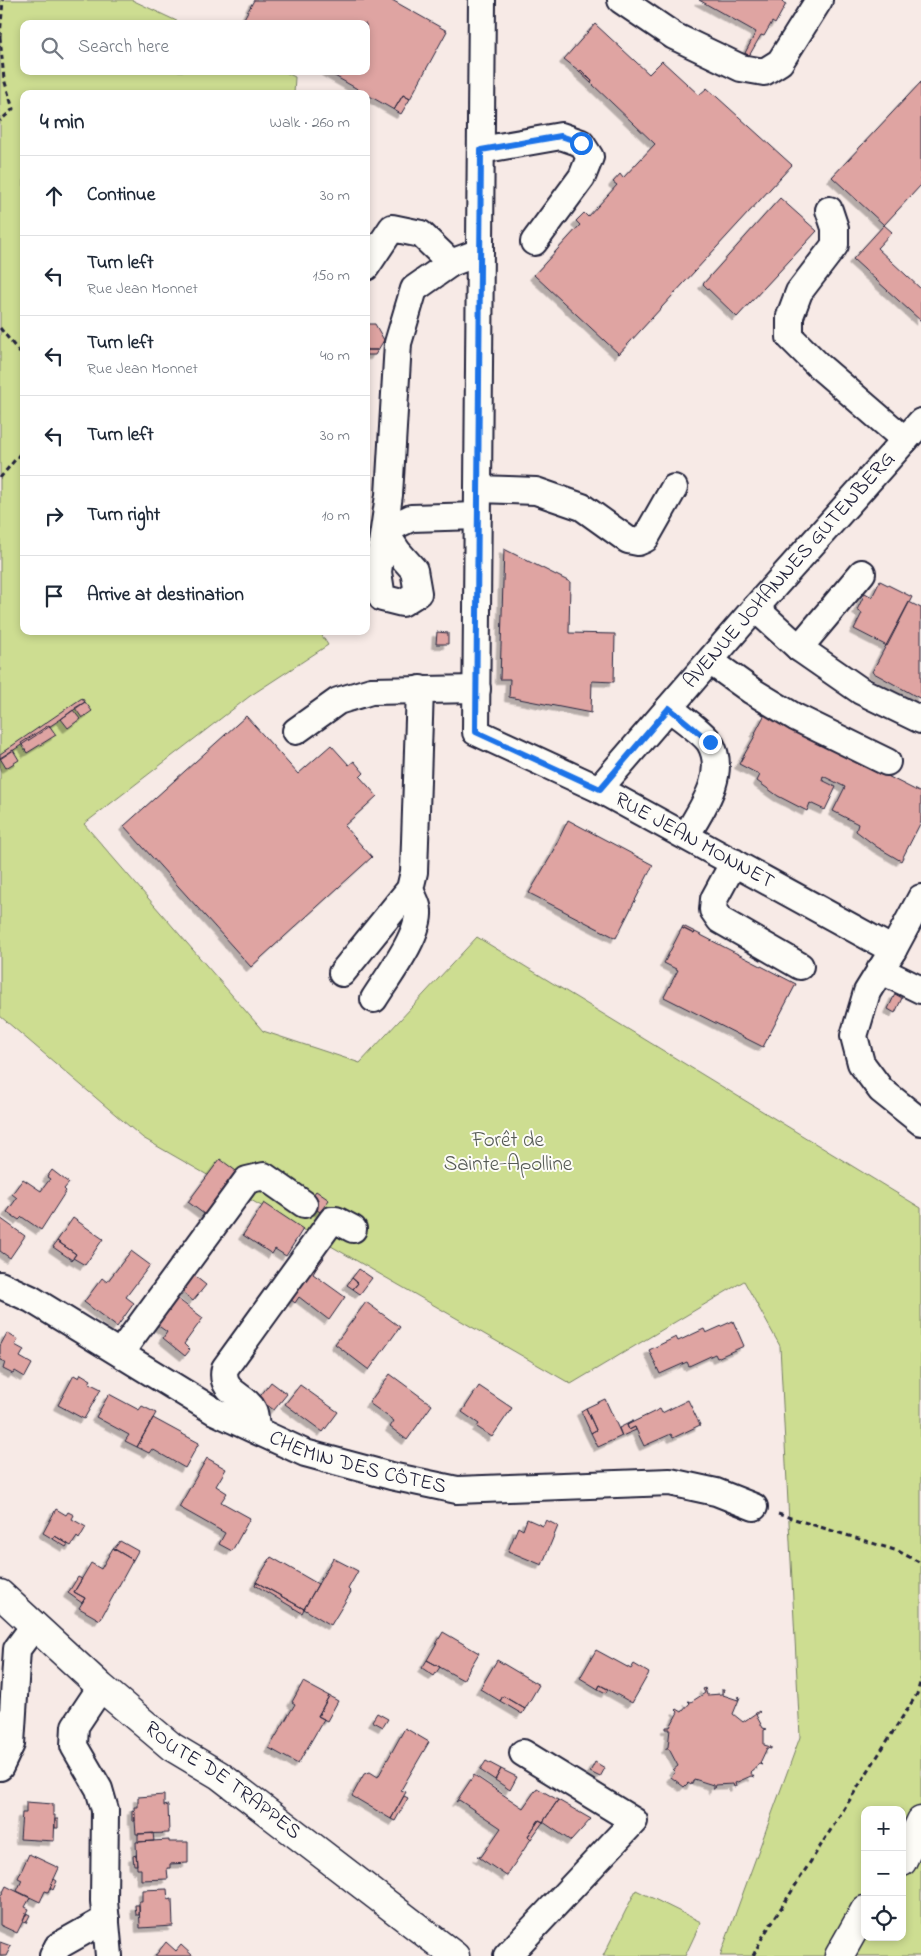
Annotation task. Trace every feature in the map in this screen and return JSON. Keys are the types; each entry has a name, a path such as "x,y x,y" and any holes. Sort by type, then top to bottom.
{"main road":[{"name":"ROUTE DE TRAPPES","path":"0,1594 101,1687 172,1747 219,1775 455,1956"},
{"path":"906,1834 921,1807"},
{"path":"906,1854 921,1822"},
{"path":"839,1956 861,1917"},
{"path":"859,1956 866,1941"}],"street":[{"name":"RUE JEAN MONNET","path":"482,0 476,732 600,789 734,862 887,960 921,990"},
{"path":"621,0 674,36 741,68 764,72 780,62 819,0"},
{"path":"481,150 561,136 581,143 590,157 582,177 534,242"},
{"path":"829,210 835,228 835,245 799,292 790,316 790,337 818,365 913,431"},
{"path":"370,261 392,228 421,234 451,262"},
{"path":"478,516 411,518 384,530 389,495 398,343 414,289 451,262 480,252"},
{"name":"AVENUE JOHANNES GUTENBERG","path":"600,789 755,608 913,431"},
{"path":"478,489 536,491 582,507 628,540 638,542 645,539 674,488"},
{"path":"799,648 862,573"},
{"path":"755,608 799,648 861,691 921,720"},
{"path":"710,660 752,691 795,717 887,762"},
{"path":"342,973 410,889 414,872 420,689"},
{"path":"296,731 338,701 372,691 477,689"},
{"path":"669,708 710,742 716,760 712,789 686,836"},
{"path":"734,862 714,899 713,910 720,920 800,966"},
{"path":"374,999 411,940 417,925 418,910 410,889"},
{"path":"921,898 867,992 854,1036 861,1063 881,1090 921,1122"},
{"path":"120,1354 247,1180 264,1176 304,1204"},
{"path":"256,1430 253,1410 225,1382 223,1376 225,1368 332,1220 336,1220 353,1229"},
{"name":"CHEMIN DES CÔTES","path":"0,1285 31,1299 214,1411 304,1453 391,1476 457,1490 670,1482 716,1492 754,1507"},
{"path":"0,1768 11,1744 6,1724 17,1649 34,1626"},
{"path":"101,1687 75,1726 74,1746 99,1789 105,1810 104,1901 109,1956"},
{"path":"507,1956 634,1821 523,1753"},
{"path":"53,1956 58,1946 106,1918"}],"path":[{"path":"0,122 13,110 4,79 0,37 3,0"},
{"path":"0,328 20,353"},
{"path":"0,478 20,454"},
{"path":"754,1507 898,1550 921,1563"},
{"path":"753,1956 762,1938 917,1694 921,1679"}],"green space":[{"name":"Forêt de Sainte-Apolline","path":"0,0 132,0 174,20 20,20 20,75 291,75 295,77 294,90 20,90 20,635 322,635 328,645 250,696 84,824 263,1031 360,1063 477,937 921,1208 921,1956 720,1956 800,1737 780,1346 744,1281 571,1384 143,1138 0,1016"},
{"path":"636,1890 701,1922 685,1956 603,1956"}],"building":[{"path":"254,0 392,0 447,31 410,99 403,95 394,110 370,96 370,90 359,90 333,75 370,75 370,20 243,20"},
{"path":"699,0 784,0 782,2 786,4 775,24 772,22 764,36 761,35 749,56 745,53 756,32"},
{"path":"595,24 649,74 662,61 699,95 707,88 792,165 619,354 534,275 580,225 576,221 584,213 588,217 617,185 613,182 620,174 623,178 655,144 591,83 592,81 564,59"},
{"path":"581,70 592,81 591,83 579,72"},
{"path":"921,82 921,185 884,225 832,177"},
{"path":"403,95 410,99 401,114 394,110"},
{"path":"780,198 817,231 737,317 703,284"},
{"path":"884,225 892,232 877,248 921,289 921,321 853,259"},
{"path":"370,324 375,324 384,340 378,350 370,350"},
{"path":"370,350 378,350 375,355 370,355"},
{"path":"504,549 570,582 569,633 615,634 614,682 592,681 591,713 509,697 510,679 500,679"},
{"path":"880,581 912,597 887,646 854,629 862,613 857,610 865,593 872,597"},
{"path":"909,602 921,608 921,699 872,672"},
{"path":"437,632 448,633 448,644 436,644"},
{"path":"82,698 85,702 0,759 0,754"},
{"path":"85,702 92,711 82,718 75,708"},
{"path":"73,710 80,719 68,728 61,719"},
{"path":"765,714 921,793 921,822 901,861 877,847 856,831 858,824 833,811 845,787 823,776 822,780 836,787 825,810 810,803 807,811 778,796 757,781 760,775 739,764"},
{"path":"246,716 298,774 331,745 349,765 354,761 364,773 360,777 377,796 344,826 372,857 251,967 124,826"},
{"path":"49,725 56,735 27,753 21,743"},
{"path":"13,750 19,760 6,768 0,758"},
{"path":"568,820 653,865 616,938 529,893 555,849"},
{"path":"683,926 695,932 694,934 682,928"},
{"path":"682,928 694,934 695,932 796,984 763,1047 664,997 678,970 664,963"},
{"path":"895,994 902,998 895,1013 888,1009"},
{"path":"220,1159 244,1177 212,1220 188,1202"},
{"path":"52,1170 69,1183 64,1189 66,1191 41,1230 22,1217 19,1220 7,1212 17,1198 12,1194 23,1179 41,1191 50,1179 47,1177"},
{"path":"316,1191 329,1200 320,1212 307,1203"},
{"path":"264,1203 303,1229 286,1256 275,1249 272,1254 243,1235"},
{"path":"0,1218 25,1236 10,1258 0,1251"},
{"path":"73,1218 103,1239 85,1265 73,1258 76,1254 57,1241"},
{"path":"57,1241 76,1254 72,1260 53,1247"},
{"path":"131,1251 150,1265 126,1297 134,1303 117,1327 84,1302 102,1278 107,1282"},
{"path":"315,1251 324,1258 316,1269 307,1262"},
{"path":"307,1262 316,1269 313,1274 345,1297 329,1320 299,1297 295,1303 284,1294"},
{"path":"359,1269 372,1278 360,1294 353,1289 358,1283 352,1278"},
{"path":"191,1273 206,1285 193,1301 178,1289"},
{"path":"352,1278 358,1283 353,1289 347,1285"},
{"path":"174,1296 203,1318 184,1344 190,1350 185,1356 163,1338 167,1332 153,1322"},
{"path":"366,1302 400,1327 369,1370 335,1344"},
{"path":"733,1321 744,1346 717,1358 715,1354 689,1366 687,1362 660,1374 649,1350 676,1337 678,1341 704,1329 706,1333"},
{"path":"7,1333 18,1340 15,1345 24,1350 20,1357 32,1364 25,1377 15,1371 13,1374 3,1369 5,1362 0,1360 0,1346"},
{"path":"81,1374 91,1380 89,1383 101,1389 84,1419 58,1405 74,1375 79,1378"},
{"path":"390,1374 432,1405 407,1440 390,1427 394,1421 369,1403"},
{"path":"271,1382 287,1394 274,1410 258,1399"},
{"path":"300,1385 338,1412 323,1432 285,1404"},
{"path":"479,1386 512,1408 492,1437 477,1427 479,1424 462,1412"},
{"path":"109,1394 139,1410 142,1406 156,1413 137,1447 125,1441 129,1435 96,1417"},
{"path":"605,1399 622,1436 598,1447 591,1433 596,1430 586,1408"},
{"path":"688,1400 700,1425 673,1438 671,1434 644,1446 635,1427 629,1430 627,1425 660,1409 662,1413"},
{"path":"586,1408 596,1430 591,1433 581,1411"},
{"path":"153,1418 199,1443 185,1468 152,1449 149,1453 137,1447"},
{"path":"633,1421 627,1425 629,1430 635,1427 636,1430 622,1436 619,1428"},
{"path":"207,1458 226,1469 216,1486 227,1493 221,1502 250,1518 232,1551 219,1544 225,1533 179,1507"},
{"path":"56,1509 66,1515 68,1512 74,1515 72,1519 86,1527 79,1539 77,1537 71,1546 55,1536 53,1539 43,1533"},
{"path":"527,1519 543,1526 546,1520 558,1526 542,1565 508,1551 518,1527 523,1530"},
{"path":"55,1536 68,1544 66,1547 53,1539"},
{"path":"120,1541 138,1551 133,1560 114,1549"},
{"path":"113,1548 133,1560 100,1620 79,1608 85,1598 74,1592 91,1563 101,1569"},
{"path":"271,1557 318,1584 304,1609 256,1582"},
{"path":"333,1558 358,1571 348,1589 351,1592 331,1625 304,1609"},
{"path":"78,1577 82,1579 74,1592 85,1598 82,1603 68,1593"},
{"path":"256,1582 304,1609 302,1613 255,1585"},
{"path":"443,1632 479,1653 463,1680 427,1660"},
{"path":"596,1650 631,1669 634,1664 649,1673 632,1703 600,1685 598,1689 580,1678"},
{"path":"427,1660 440,1667 434,1676 422,1668"},
{"path":"497,1660 539,1685 525,1709 503,1696 500,1701 480,1689"},
{"path":"303,1682 329,1696 318,1716 324,1719 298,1764 269,1748 295,1704 292,1702"},
{"path":"600,1685 608,1689 606,1693 598,1689"},
{"path":"705,1688 707,1695 722,1694 722,1689 724,1689 723,1695 738,1700 739,1696 740,1697 733,1714 743,1722 759,1711 756,1715 763,1728 767,1729 764,1730 764,1745 771,1747 771,1749 767,1748 760,1763 762,1765 759,1764 750,1772 754,1777 751,1776 735,1783 736,1786 734,1787 733,1784 715,1785 713,1789 713,1785 694,1779 691,1785 688,1783 684,1787 671,1777 675,1772 673,1770 678,1766 669,1749 665,1749 668,1747 670,1729 666,1729 666,1727 670,1727 678,1712 677,1709 682,1712 690,1703 688,1701 691,1702 705,1693 703,1689"},
{"path":"329,1696 338,1701 327,1721 318,1716"},
{"path":"503,1696 525,1709 522,1714 500,1701"},
{"path":"377,1713 388,1719 383,1727 372,1721"},
{"path":"405,1728 429,1742 401,1790 406,1792 391,1819 352,1796 364,1774 370,1772 378,1777"},
{"path":"486,1761 501,1769 495,1780 480,1770"},
{"path":"595,1762 605,1768 600,1777 590,1772"},
{"path":"501,1769 517,1777 510,1790 495,1780"},
{"path":"474,1775 523,1808 537,1788 558,1800 543,1822 539,1820 528,1836 531,1839 507,1875 508,1877 477,1856 481,1857 501,1828 459,1800 456,1802"},
{"path":"164,1795 164,1806 168,1805 169,1833 136,1834 134,1807 138,1807 138,1797"},
{"path":"404,1796 408,1798 395,1821 391,1819"},
{"path":"558,1800 591,1819 571,1841 543,1822"},
{"path":"26,1802 53,1804 53,1815 55,1815 54,1841 20,1839 22,1813 26,1813"},
{"path":"132,1810 135,1811 135,1821 132,1821"},
{"path":"55,1819 58,1819 58,1828 55,1828"},
{"path":"539,1820 543,1822 531,1839 528,1836"},
{"path":"153,1833 154,1841 138,1842 138,1834"},
{"path":"169,1840 169,1842 188,1842 188,1863 170,1864 170,1868 167,1868 168,1879 141,1880 141,1869 137,1869 136,1842"},
{"path":"29,1854 59,1868 48,1892 45,1891 40,1902 17,1891 22,1880 18,1878"},
{"path":"136,1855 137,1865 134,1865 133,1856"},
{"path":"54,1879 57,1881 53,1890 50,1888"},
{"path":"6,1886 30,1898 25,1907 29,1909 17,1933 0,1925 0,1896"},
{"path":"167,1889 168,1900 172,1899 173,1926 140,1928 139,1901 142,1901 142,1890"},
{"path":"135,1905 139,1905 139,1915 136,1915"},
{"path":"26,1913 30,1915 26,1923 23,1922"},
{"path":"0,1942 11,1946 6,1956 0,1956"},
{"path":"166,1942 176,1951 181,1945 193,1956 155,1956"}],"route":[{"path":"581,143 561,136 481,150 476,732 600,789 669,708 710,742"}]}
